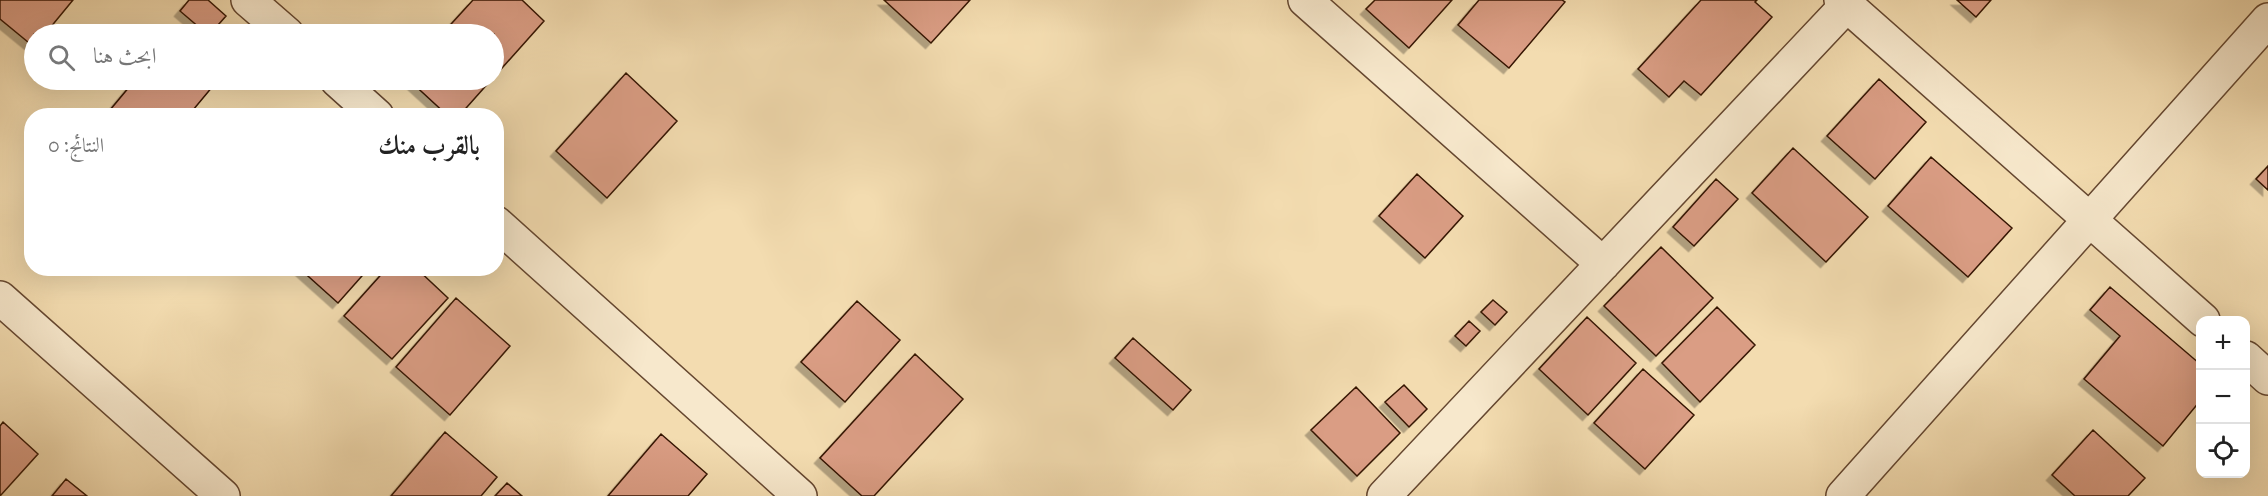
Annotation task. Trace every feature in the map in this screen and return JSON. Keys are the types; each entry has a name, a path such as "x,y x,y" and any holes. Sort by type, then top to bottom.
{"street":[{"path":"1305,0 1603,264"},
{"path":"254,2 277,24"},
{"path":"1384,496 1603,264 1844,3 2197,316"},
{"path":"1843,496 2088,218 2268,20"},
{"path":"348,90 368,108"},
{"path":"504,230 800,496"},
{"path":"0,298 223,496"},
{"path":"2250,362 2268,378"}],"building":[{"path":"0,0 73,0 53,24 24,24 24,39 0,19"},
{"path":"189,0 208,0 226,16 219,24 195,24 180,11"},
{"path":"473,0 522,0 544,21 504,66 504,24 451,24"},
{"path":"884,0 970,0 931,43"},
{"path":"1375,0 1452,0 1409,48 1366,9"},
{"path":"1479,0 1562,0 1565,2 1509,68 1458,25"},
{"path":"1701,0 1757,0 1755,2 1772,17 1701,95 1684,81 1669,97 1638,69"},
{"path":"1957,0 1991,0 1976,17"},
{"path":"626,73 677,121 607,198 556,151"},
{"path":"1879,79 1926,122 1875,179 1827,136"},
{"path":"127,90 210,90 195,108 112,108"},
{"path":"420,90 482,90 466,108 439,108"},
{"path":"1793,148 1868,217 1826,262 1752,193"},
{"path":"1931,157 2012,228 1968,277 1888,206"},
{"path":"2268,166 2268,190 2256,179"},
{"path":"1417,174 1463,216 1425,258 1379,216"},
{"path":"1716,179 1738,199 1694,246 1673,227"},
{"path":"1661,247 1713,298 1656,356 1604,306"},
{"path":"308,276 362,276 338,303"},
{"path":"380,276 425,276 448,298 392,359 344,316"},
{"path":"2110,287 2196,361 2196,406 2163,446 2084,379 2120,336 2090,310"},
{"path":"456,298 510,346 450,415 396,367"},
{"path":"1493,300 1507,312 1495,325 1481,312"},
{"path":"857,301 900,340 845,402 801,362"},
{"path":"1717,307 1755,345 1700,402 1662,363"},
{"path":"1587,317 1636,363 1588,415 1539,369"},
{"path":"1469,321 1480,331 1466,346 1455,336"},
{"path":"1133,338 1191,390 1173,410 1115,358"},
{"path":"915,354 963,399 874,496 862,496 820,458"},
{"path":"1643,369 1694,415 1645,469 1594,423"},
{"path":"1404,385 1427,409 1409,427 1385,402"},
{"path":"1356,387 1400,433 1357,476 1311,430"},
{"path":"3,422 38,454 0,496 0,426"},
{"path":"2093,430 2145,478 2128,496 2075,496 2052,475"},
{"path":"445,432 497,477 481,496 391,496"},
{"path":"661,434 707,474 688,496 608,496"},
{"path":"66,479 87,496 52,496"},
{"path":"507,483 522,496 495,496"}]}
